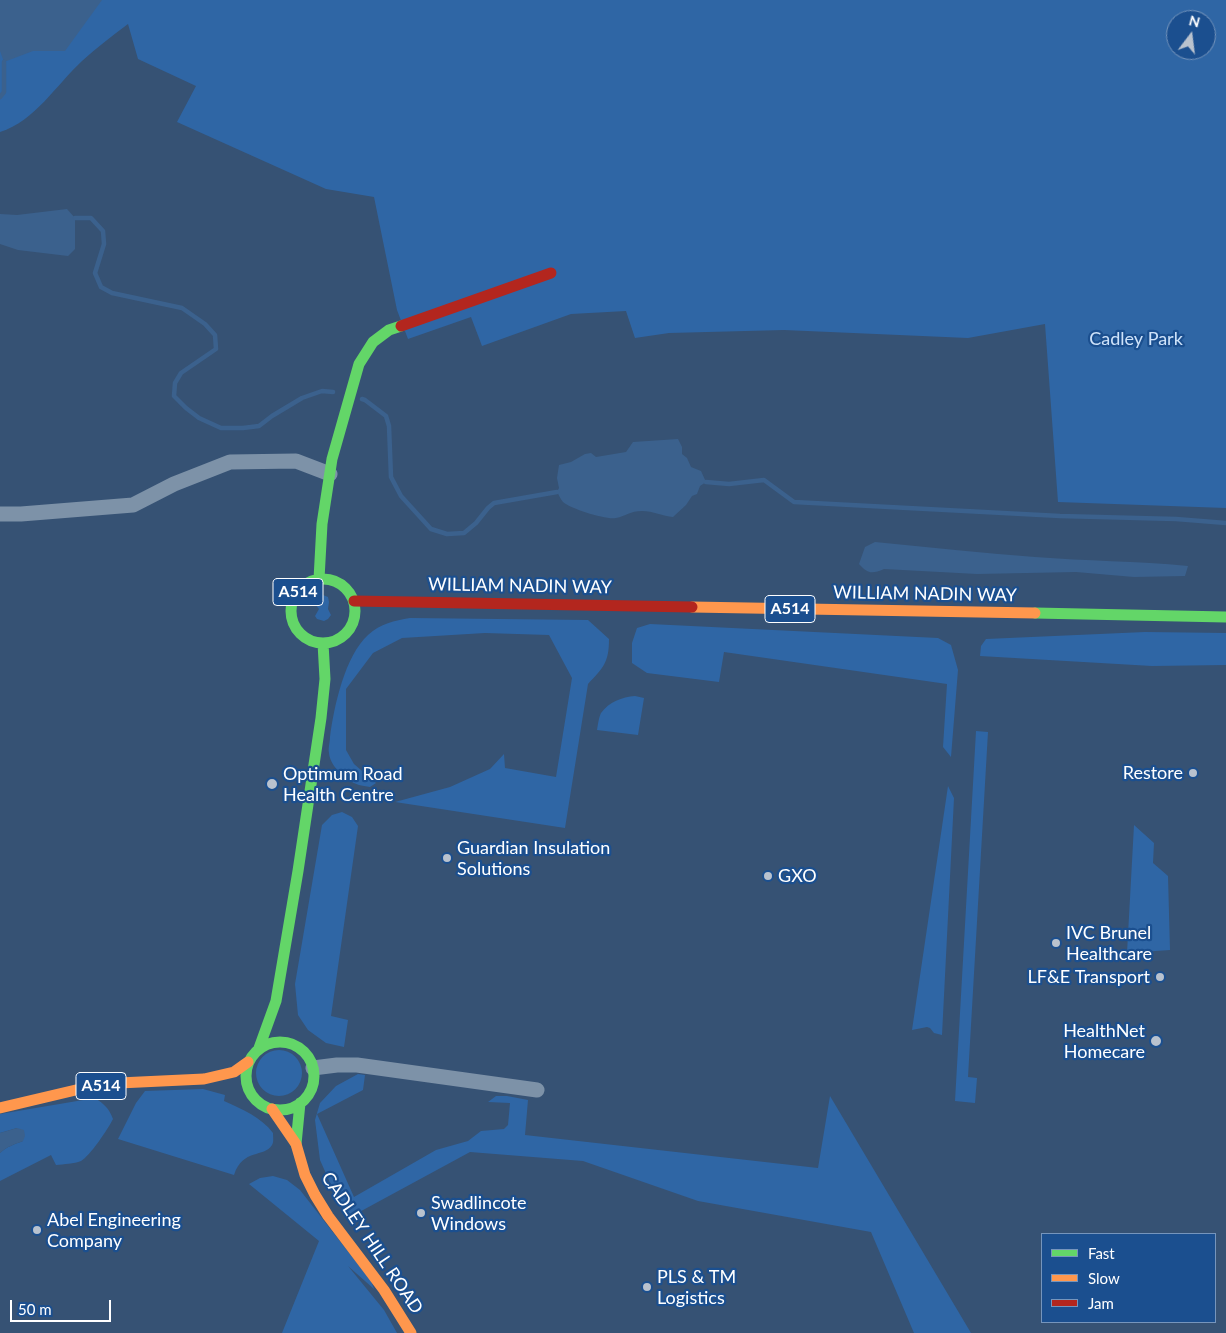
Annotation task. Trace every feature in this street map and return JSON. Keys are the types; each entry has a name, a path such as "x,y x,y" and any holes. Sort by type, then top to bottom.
{"main road":[{"path":"319,579 322,524 332,459 359,364 373,342 389,330 551,273"},
{"name":"A514","path":"0,1108 80,1089 119,1083 204,1079 234,1072 248,1062 259,1048 276,1000 300,862 325,679 323,644 311,640 302,634 295,625 292,616 293,600 300,589 308,582 330,579 348,591 354,601"},
{"path":"323,644 336,641 350,631 355,612 354,601"},
{"name":"WILLIAM NADIN WAY","path":"354,601 1226,617"},
{"name":"A514","path":"276,1000 281,1016"},
{"path":"285,1030 294,1044"},
{"path":"259,1048 282,1041 294,1044 304,1050 313,1068 313,1084 309,1094 290,1109 272,1109"},
{"path":"248,1062 246,1084 252,1095"},
{"name":"A514","path":"204,1079 252,1095 260,1104 272,1109"},
{"name":"CADLEY HILL ROAD","path":"296,1144 300,1103"},
{"name":"CADLEY HILL ROAD","path":"272,1109 296,1144 306,1175 315,1195 328,1216 384,1290 411,1333"}],"street":[{"path":"0,514 133,505 174,484 230,462 296,461 330,474"},
{"path":"313,1068 356,1064 537,1090"}],"green space":[{"name":"Cadley Park","path":"0,0 1226,0 1226,508 1058,502 1045,324 968,338 784,330 669,333 635,338 626,311 571,314 482,346 471,317 408,339 397,310 374,197 326,189 177,122 196,86 138,59 128,24 82,61 34,111 13,127 0,132"},
{"path":"320,595 328,597 328,609 331,615 324,621 317,619 315,616 319,609 314,600"},
{"path":"410,618 588,620 609,639 606,660 598,674 588,684 565,828 395,802 450,787 490,769 504,754 505,768 556,777 572,678 549,635 485,633 402,638 373,653 346,689 346,750 354,764 376,783 370,787 354,783 344,777 332,763 329,751 332,725 342,682 353,655 368,635 378,628"},
{"path":"650,624 938,638 951,645 958,670 951,757 943,747 947,684 724,652 719,682 647,673 632,663 632,643 637,628"},
{"path":"1145,632 1226,633 1226,665 1152,666 980,656 981,646 986,639"},
{"path":"635,696 644,698 638,735 597,730 601,713 608,706 621,699"},
{"path":"976,731 988,732 968,1077 977,1078 975,1103 955,1101"},
{"path":"948,786 954,798 942,1035 934,1033 927,1027 912,1030"},
{"path":"342,812 352,817 358,826 331,1016 348,1020 344,1047 326,1043 308,1030 298,1015 295,984 322,825 332,815"},
{"path":"1134,825 1154,843 1153,863 1168,876 1170,950 1127,953"},
{"path":"279,1050 292,1054 298,1060 302,1073 298,1086 292,1092 279,1096 266,1092 260,1086 256,1073 260,1060 266,1054"},
{"path":"358,1074 365,1075 363,1090 317,1114 354,1197 436,1150 468,1141 481,1131 504,1129 508,1125 510,1103 488,1102 496,1096 528,1100 525,1135 818,1168 830,1096 971,1333 914,1333 871,1232 698,1201 583,1161 470,1152 352,1216 339,1203 320,1160 315,1120 320,1103 336,1086"},
{"path":"203,1089 225,1095 224,1101 257,1118 273,1133 273,1144 268,1149 248,1157 238,1166 234,1175 118,1139 136,1103 145,1091"},
{"path":"95,1098 106,1107 113,1119 85,1158 75,1163 56,1165 51,1155 0,1181 0,1153 8,1147 23,1141 17,1128 0,1133 0,1114"},
{"path":"273,1176 287,1180 300,1190 371,1281 374,1289 348,1266 384,1310 397,1333 282,1333 319,1241 249,1184 260,1178"}],"shaded area":[{"path":"0,0 102,0 65,51 33,51 4,62 0,51"},
{"path":"67,209 75,218 75,249 68,256 18,250 0,244 0,214 17,215"},
{"path":"678,439 682,447 682,454 687,458 691,467 701,471 706,482 700,486 697,494 692,496 686,505 673,517 642,511 616,518 597,516 567,505 562,501 557,492 559,488 557,478 559,465 571,462 585,454 591,453 596,457 626,452 633,442"},
{"path":"875,542 1035,557 1188,566 1185,576 1134,577 1076,572 977,574 884,569 870,572 859,564 865,547"},
{"path":"17,1128 24,1130 25,1136 23,1141 8,1147 0,1153 0,1133"}],"waterway":[{"path":"0,97 4,92 4,62"},
{"path":"75,218 91,218 103,231 104,244 95,273 101,287 112,293 182,308 205,324 215,335 216,349 181,373 175,383 174,396 199,418 221,428 259,426 302,398 322,391 333,392"},
{"path":"362,399 386,416 389,426 391,477 401,496 431,529 447,534 464,533 494,503 557,492"},
{"path":"706,482 729,484 764,480 794,502 1060,516 1176,519 1226,523"}],"traffic: fast":[{"path":"319,579 322,524 332,459 359,364 373,342 389,330 401,326"},
{"path":"323,579 341,584 346,588 350,593 355,611 350,629 346,634 341,638 323,643 305,638 300,634 296,629 291,611 296,593 300,588 305,584 323,579"},
{"path":"1035,613 1226,617"},
{"path":"259,1048 276,1001 298,871 321,718 325,679 323,643"},
{"path":"280,1042 293,1044 304,1052 312,1063 314,1076 312,1089 304,1100 293,1108 280,1110 267,1108 256,1100 248,1089 246,1076 248,1063 256,1052 267,1044 280,1042"},
{"path":"296,1144 300,1103"}],"traffic: slow":[{"path":"692,607 1035,613"},
{"path":"0,1108 80,1089 119,1083 204,1079 234,1072 248,1062"},
{"path":"272,1109 296,1144 305,1175 328,1216 384,1290 411,1333"}],"traffic: jam":[{"path":"401,326 551,273"},
{"path":"354,601 692,607"}],"place":[{"name":"Restore","path":"1193,773"},
{"name":"Optimum Road Health Centre","path":"272,784"},
{"name":"Guardian Insulation Solutions","path":"447,858"},
{"name":"GXO","path":"768,876"},
{"name":"IVC Brunel Healthcare","path":"1056,943"},
{"name":"LF&E Transport","path":"1160,977"},
{"name":"HealthNet Homecare","path":"1156,1041"},
{"name":"Swadlincote Windows","path":"421,1213"},
{"name":"Abel Engineering Company","path":"37,1230"},
{"name":"PLS & TM Logistics","path":"647,1287"}]}
